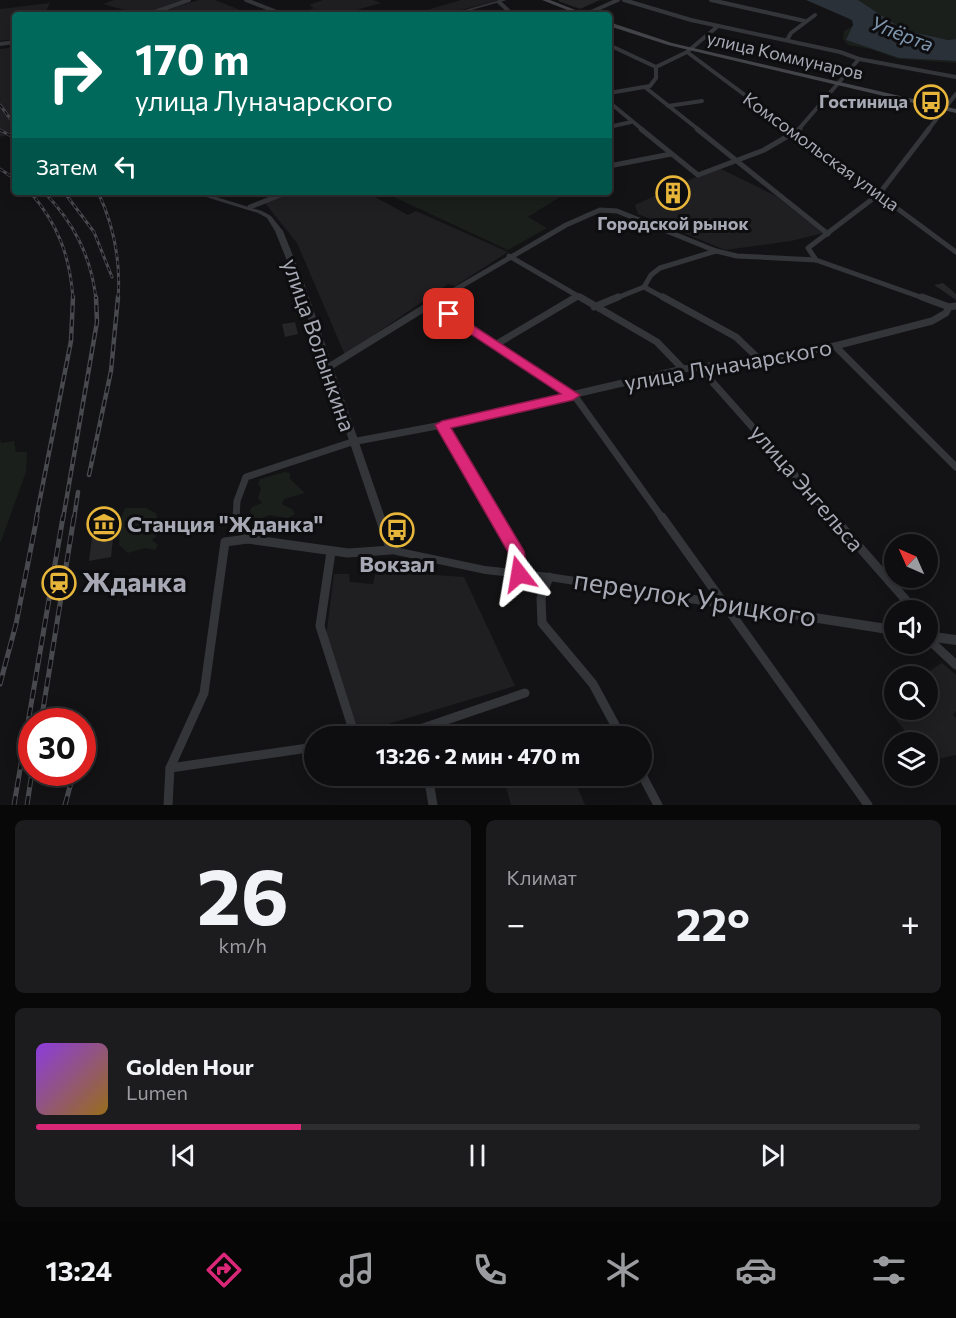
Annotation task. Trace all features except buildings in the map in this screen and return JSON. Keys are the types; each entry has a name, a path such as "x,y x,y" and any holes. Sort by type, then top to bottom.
{"main road":[{"path":"545,0 577,12"},
{"name":"улица Коммунаров","path":"612,25 687,50 841,83 956,111"}],"street":[{"path":"155,12 189,0"},
{"path":"246,0 277,12"},
{"path":"592,12 618,0"},
{"path":"624,0 718,26 787,40 859,59 956,77"},
{"path":"711,0 805,21"},
{"path":"460,12 502,1"},
{"path":"787,40 791,33 815,15"},
{"path":"656,67 687,50 718,26"},
{"path":"612,46 656,67"},
{"name":"Комсомольская улица","path":"687,50 794,134 956,252"},
{"path":"612,105 698,175 735,162 794,134 841,83 859,59"},
{"path":"612,93 646,88 653,83 656,67"},
{"path":"646,88 735,162 828,234"},
{"path":"816,260 808,248 879,194 956,94"},
{"path":"669,106 702,101"},
{"path":"612,126 632,122"},
{"path":"612,165 671,154"},
{"name":"улица Волынкина","path":"212,195 250,207 269,217 279,231 300,283 352,442 391,550"},
{"path":"250,207 280,195"},
{"path":"329,367 509,256 573,221 600,210 617,211 716,251 737,256 816,260 953,306 956,315"},
{"path":"594,307 644,286 651,274 660,268 716,251"},
{"path":"509,256 657,342 683,369"},
{"path":"644,286 736,337 760,360"},
{"path":"495,345 578,296"},
{"path":"434,304 573,395 868,805"},
{"name":"улица Луначарского","path":"248,539 234,521 236,503 246,477 352,442 442,425 683,369 760,360 835,346 932,321 946,314 953,306"},
{"path":"835,346 956,467"},
{"name":"улица Энгельса","path":"700,368 904,600"},
{"path":"442,425 516,551 519,574"},
{"path":"168,805 170,768 204,693 225,542 248,539"},
{"name":"переулок Урицкого","path":"248,539 331,552 391,550 485,570 549,577 884,628"},
{"path":"331,552 320,626 352,726"},
{"path":"549,577 541,598 542,623 593,684 616,726"},
{"path":"938,638 956,640"},
{"path":"938,648 956,665"},
{"path":"439,726 525,693"},
{"path":"170,768 304,749"},
{"path":"430,786 433,805"},
{"path":"648,786 658,805"}],"shaded area":[{"path":"114,0 186,0 151,12 131,12 103,4"},
{"path":"199,0 215,0 245,12 159,12"},
{"path":"323,0 373,0 381,3 350,12 304,12 314,8 309,5"},
{"path":"461,0 499,0 454,12 420,12"},
{"path":"858,0 956,0 956,39 948,40 904,30"},
{"path":"50,3 46,12 12,12 12,39 0,41 0,9"},
{"path":"854,25 846,40 899,58 956,61 956,63 898,59 870,49 848,45 843,39 844,31"},
{"path":"12,47 12,133 0,137 0,49"},
{"name":"Городской рынок","path":"721,169 776,196 823,233 791,241 725,250 638,214 635,205 700,175"},
{"path":"285,195 371,195 408,215 416,211 508,252 455,286 448,284 345,355 297,243 265,203"},
{"path":"389,195 563,195 528,217 547,228 508,250"},
{"path":"0,438 1,443 14,441 16,452 27,452 26,472 0,544"},
{"path":"285,472 290,473 290,479 305,493 284,499 282,504 292,509 295,514 288,518 270,515 262,518 275,525 288,523 289,529 279,531 256,528 250,511 252,507 262,503 258,498 261,488 258,484 260,479"},
{"path":"125,508 146,508 156,513 158,521 154,526 157,536 152,540 158,545 155,550 145,548 128,553 119,545 120,522"},
{"path":"376,571 464,577 515,686 381,726 356,726 326,637 334,574 349,574 350,582 373,584"},
{"path":"942,663 956,675 956,711 953,715 956,718 956,755 938,759 938,732 906,732 896,720 938,720 937,666"},
{"path":"577,786 585,805 511,805 506,787"}],"water":[{"name":"Упёрта","path":"806,0 858,0 904,30 948,40 956,39 956,61 899,58 846,40 853,25 852,20"}],"railway":[{"path":"0,105 12,121"},
{"path":"0,130 12,136"},
{"path":"0,169 12,177"},
{"path":"32,195 48,216 61,241 69,269 73,298"},
{"path":"47,195 64,216 79,241 90,268 96,299"},
{"path":"66,195 94,232 112,277"},
{"path":"99,195 115,244 118,299"},
{"path":"63,519 97,322 96,297"},
{"path":"89,475 111,371 118,297"},
{"path":"36,519 71,341 73,298"},
{"path":"74,519 78,492"},
{"path":"0,684 16,624 37,517"},
{"path":"14,805 63,517"},
{"path":"43,708 74,517"},
{"path":"27,805 30,786"},
{"path":"65,805 70,786"}],"place":[{"name":"Гостиница","path":"931,102"},
{"name":"Городской рынок","path":"673,193"},
{"name":"Станция \"Жданка\"","path":"104,524"},
{"name":"Вокзал","path":"397,530"},
{"name":"Жданка","path":"59,583"}],"route":[{"path":"449,314 523,365 573,395 442,425 516,551 519,574"}]}
